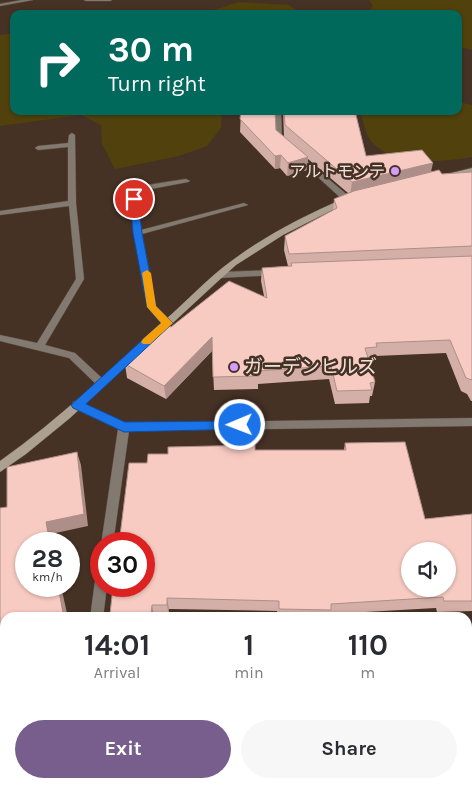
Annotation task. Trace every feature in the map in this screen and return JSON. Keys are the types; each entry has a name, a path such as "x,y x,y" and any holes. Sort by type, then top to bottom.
{"main road":[{"path":"430,179 472,170"},
{"path":"0,467 19,454 77,405 219,275 253,251 310,216 352,199"}],"street":[{"path":"0,5 31,0"},
{"path":"86,0 110,0"},
{"path":"278,115 279,140 286,146"},
{"path":"40,346 80,279 72,203 72,135"},
{"path":"38,148 71,145"},
{"path":"293,152 352,199"},
{"path":"167,323 152,307 138,233 134,199 144,188 186,181"},
{"path":"0,213 72,203"},
{"path":"138,233 244,205"},
{"path":"219,275 280,272"},
{"path":"0,338 40,346 72,356 101,383"},
{"path":"77,405 124,427 472,422"},
{"path":"109,532 124,427"},
{"path":"97,612 99,597"}],"shaded area":[{"path":"369,0 472,0 472,50 462,48 462,10 370,10 373,6"},
{"path":"238,2 289,5 296,10 215,10"},
{"path":"10,34 10,115 81,115 0,126 0,35"},
{"path":"462,103 472,105 472,157 433,161 405,159 380,149 371,141 361,115 462,115"},
{"path":"81,115 222,115 221,128 207,146 179,156 115,169 102,144 101,125"}],"building":[{"path":"240,115 275,115 276,130 308,157 288,163 281,155 275,156 240,119"},
{"path":"284,115 356,115 366,156 422,150 433,163 352,182 285,125"},
{"path":"439,170 442,174 472,172 472,246 289,254 285,236 337,208 334,199 354,191"},
{"path":"472,256 472,380 466,378 450,340 376,343 377,347 365,348 375,382 370,383 372,390 337,391 331,366 258,371 259,376 213,377 212,337 164,386 125,364 167,325 171,327 229,281 267,298 262,268 292,266 291,263"},
{"path":"405,442 425,519 472,514 472,601 444,601 443,597 331,604 331,610 279,609 279,601 167,598 167,605 152,605 151,612 110,612 112,597 155,597 155,532 120,532 129,463 147,463 148,454 168,454 168,447 255,445 255,450 346,450 345,443"},
{"path":"77,452 84,514 46,522 48,532 15,532 15,597 60,597 63,612 0,612 0,508 7,507 7,467"}],"slow traffic":[{"path":"147,273 152,307 167,323 147,342"}],"place":[{"name":"アルトモンテ","path":"395,171"},
{"name":"ガーデンヒルズ","path":"234,367"}],"route":[{"path":"134,199 138,233 152,307 167,323 77,405 124,427 240,425"}]}
